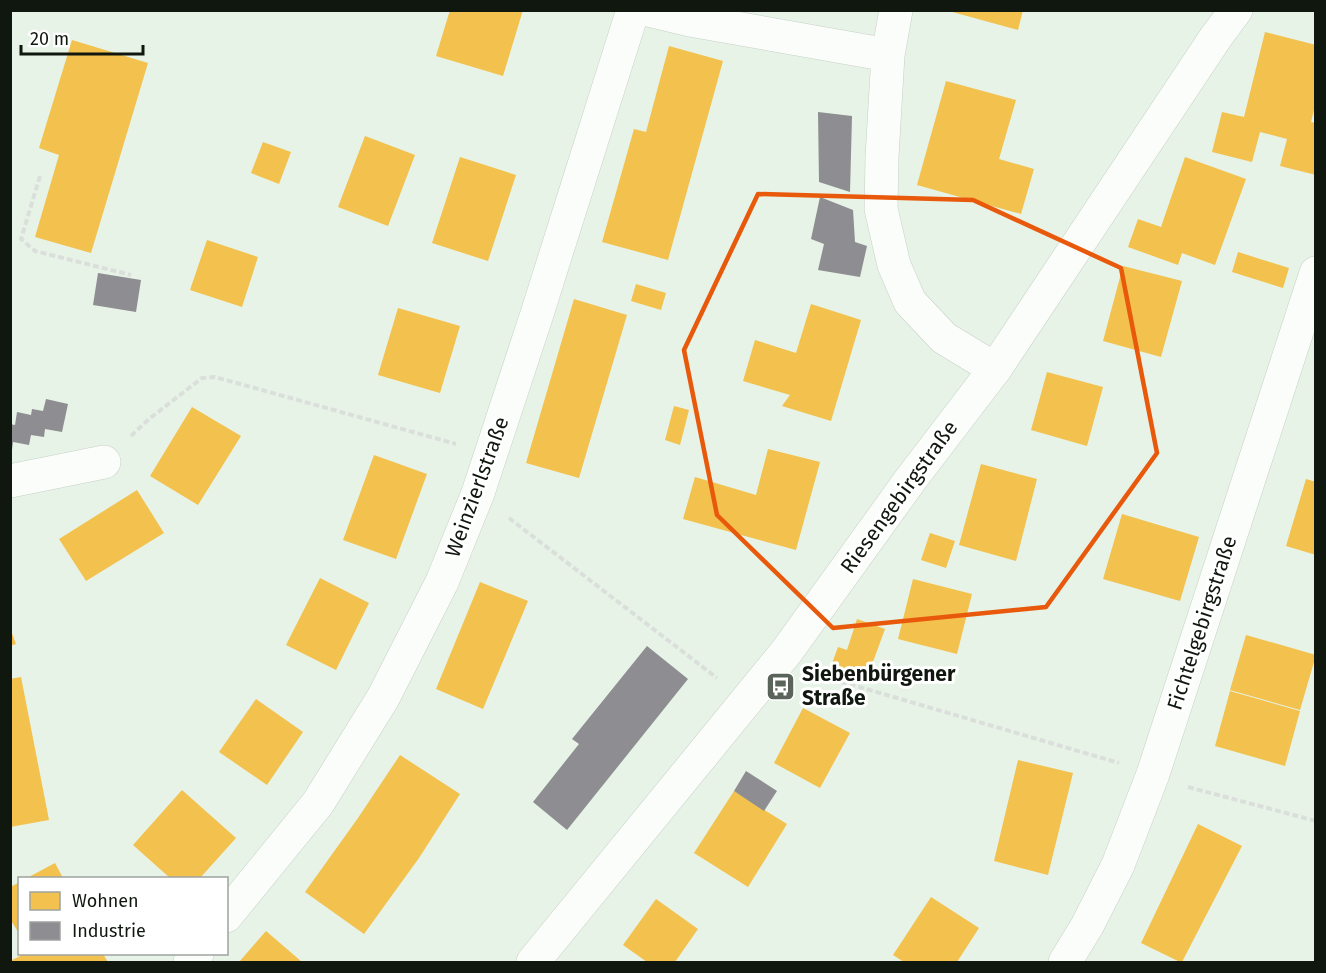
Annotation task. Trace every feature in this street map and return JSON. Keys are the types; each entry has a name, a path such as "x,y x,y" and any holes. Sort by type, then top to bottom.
{"street":[{"name":"Weinzierlstraße","path":"228,914 318,802 383,698 442,582 478,493 633,10"},
{"path":"648,10 690,20 888,56"},
{"path":"896,10 888,56 881,209 894,265 910,302 944,338 995,369"},
{"name":"Riesengebirgstraße","path":"533,963 748,701 925,460 995,369 1236,10"},
{"name":"Fichtelgebirgstraße","path":"1065,963 1087,927 1118,865 1152,774 1316,273"},
{"path":"10,481 104,462"}],"path":[{"path":"40,176 21,239 35,251 131,275"},
{"path":"104,462 149,419 202,378 215,377 491,453"},
{"path":"478,493 748,701"},
{"path":"777,663 934,708 1152,774 1187,787 1316,820"}],"highlighted area":[{"path":"758,194 973,200 1121,268 1157,453 1046,607 833,628 717,515 684,350"}],"building: Wohnen":[{"path":"450,10 523,10 503,76 436,56"},
{"path":"945,10 1023,10 1018,30"},
{"path":"1265,32 1316,45 1316,102 1311,122 1316,123 1316,175 1280,166 1287,139 1260,132 1252,162 1212,152 1222,112 1244,117"},
{"path":"72,40 148,63 91,253 35,237 59,155 39,148"},
{"path":"669,46 723,61 668,260 602,242 634,129 646,132"},
{"path":"946,81 1016,100 999,159 1034,169 1021,214 917,185"},
{"path":"365,136 415,155 388,226 338,207"},
{"path":"263,142 291,152 279,184 251,173"},
{"path":"460,157 516,175 488,261 432,243"},
{"path":"1185,157 1246,179 1215,265 1182,253 1178,265 1128,247 1138,219 1161,227"},
{"path":"207,240 258,257 242,307 190,290"},
{"path":"1238,252 1289,268 1283,288 1232,272"},
{"path":"1123,266 1182,281 1161,357 1103,341"},
{"path":"636,284 666,293 661,310 631,301"},
{"path":"574,299 627,315 579,478 526,463"},
{"path":"811,304 861,320 831,421 782,406 790,395 743,381 755,340 796,353"},
{"path":"398,308 460,326 440,393 378,375"},
{"path":"1047,372 1103,387 1087,446 1031,430"},
{"path":"674,406 689,410 680,445 665,440"},
{"path":"192,407 241,436 198,505 150,476"},
{"path":"768,449 820,462 796,550 683,519 695,477 756,495"},
{"path":"374,455 427,474 396,559 343,540"},
{"path":"981,464 1037,479 1016,561 959,545"},
{"path":"1306,479 1316,482 1316,555 1286,546"},
{"path":"137,490 164,533 86,581 59,539"},
{"path":"1122,514 1199,537 1180,601 1103,579"},
{"path":"930,533 955,541 946,568 921,560"},
{"path":"320,578 369,603 336,670 286,645"},
{"path":"913,579 972,594 957,654 898,639"},
{"path":"480,582 528,601 483,709 436,689"},
{"path":"857,619 885,629 866,681 830,669 838,647 847,650"},
{"path":"10,628 16,644 10,646"},
{"path":"1246,635 1316,655 1300,710 1230,690"},
{"path":"21,677 49,820 10,827 10,679"},
{"path":"1230,691 1300,711 1285,766 1215,746"},
{"path":"256,699 303,732 267,785 219,752"},
{"path":"803,708 850,733 820,788 774,763"},
{"path":"400,755 460,794 419,858 364,934 305,892"},
{"path":"1018,760 1073,773 1048,875 994,861"},
{"path":"182,790 236,838 201,877 169,877 133,845"},
{"path":"734,791 787,824 748,887 694,853"},
{"path":"1198,824 1242,846 1180,962 1141,943"},
{"path":"55,863 62,877 29,877"},
{"path":"18,883 18,932 10,919 10,887"},
{"path":"931,897 979,928 957,962 904,962 893,955"},
{"path":"656,899 698,929 675,962 647,962 623,945"},
{"path":"266,931 302,962 239,962"},
{"path":"22,955 104,955 108,962 10,962"}],"building: Industrie":[{"path":"818,112 852,116 850,192 819,182"},
{"path":"820,197 853,210 855,242 867,246 860,277 818,270 824,244 811,239"},
{"path":"98,273 141,280 136,312 93,305"},
{"path":"46,399 68,404 62,432 45,429 44,437 31,435 29,445 13,442 12,450 10,450 10,424 15,425 17,412 31,415 32,409 43,411"},
{"path":"647,646 688,679 567,830 533,802 579,744 572,739"},
{"path":"746,771 777,791 764,811 734,791"}],"place":[{"name":"Siebenbürgener Straße","path":"781,686"}]}
